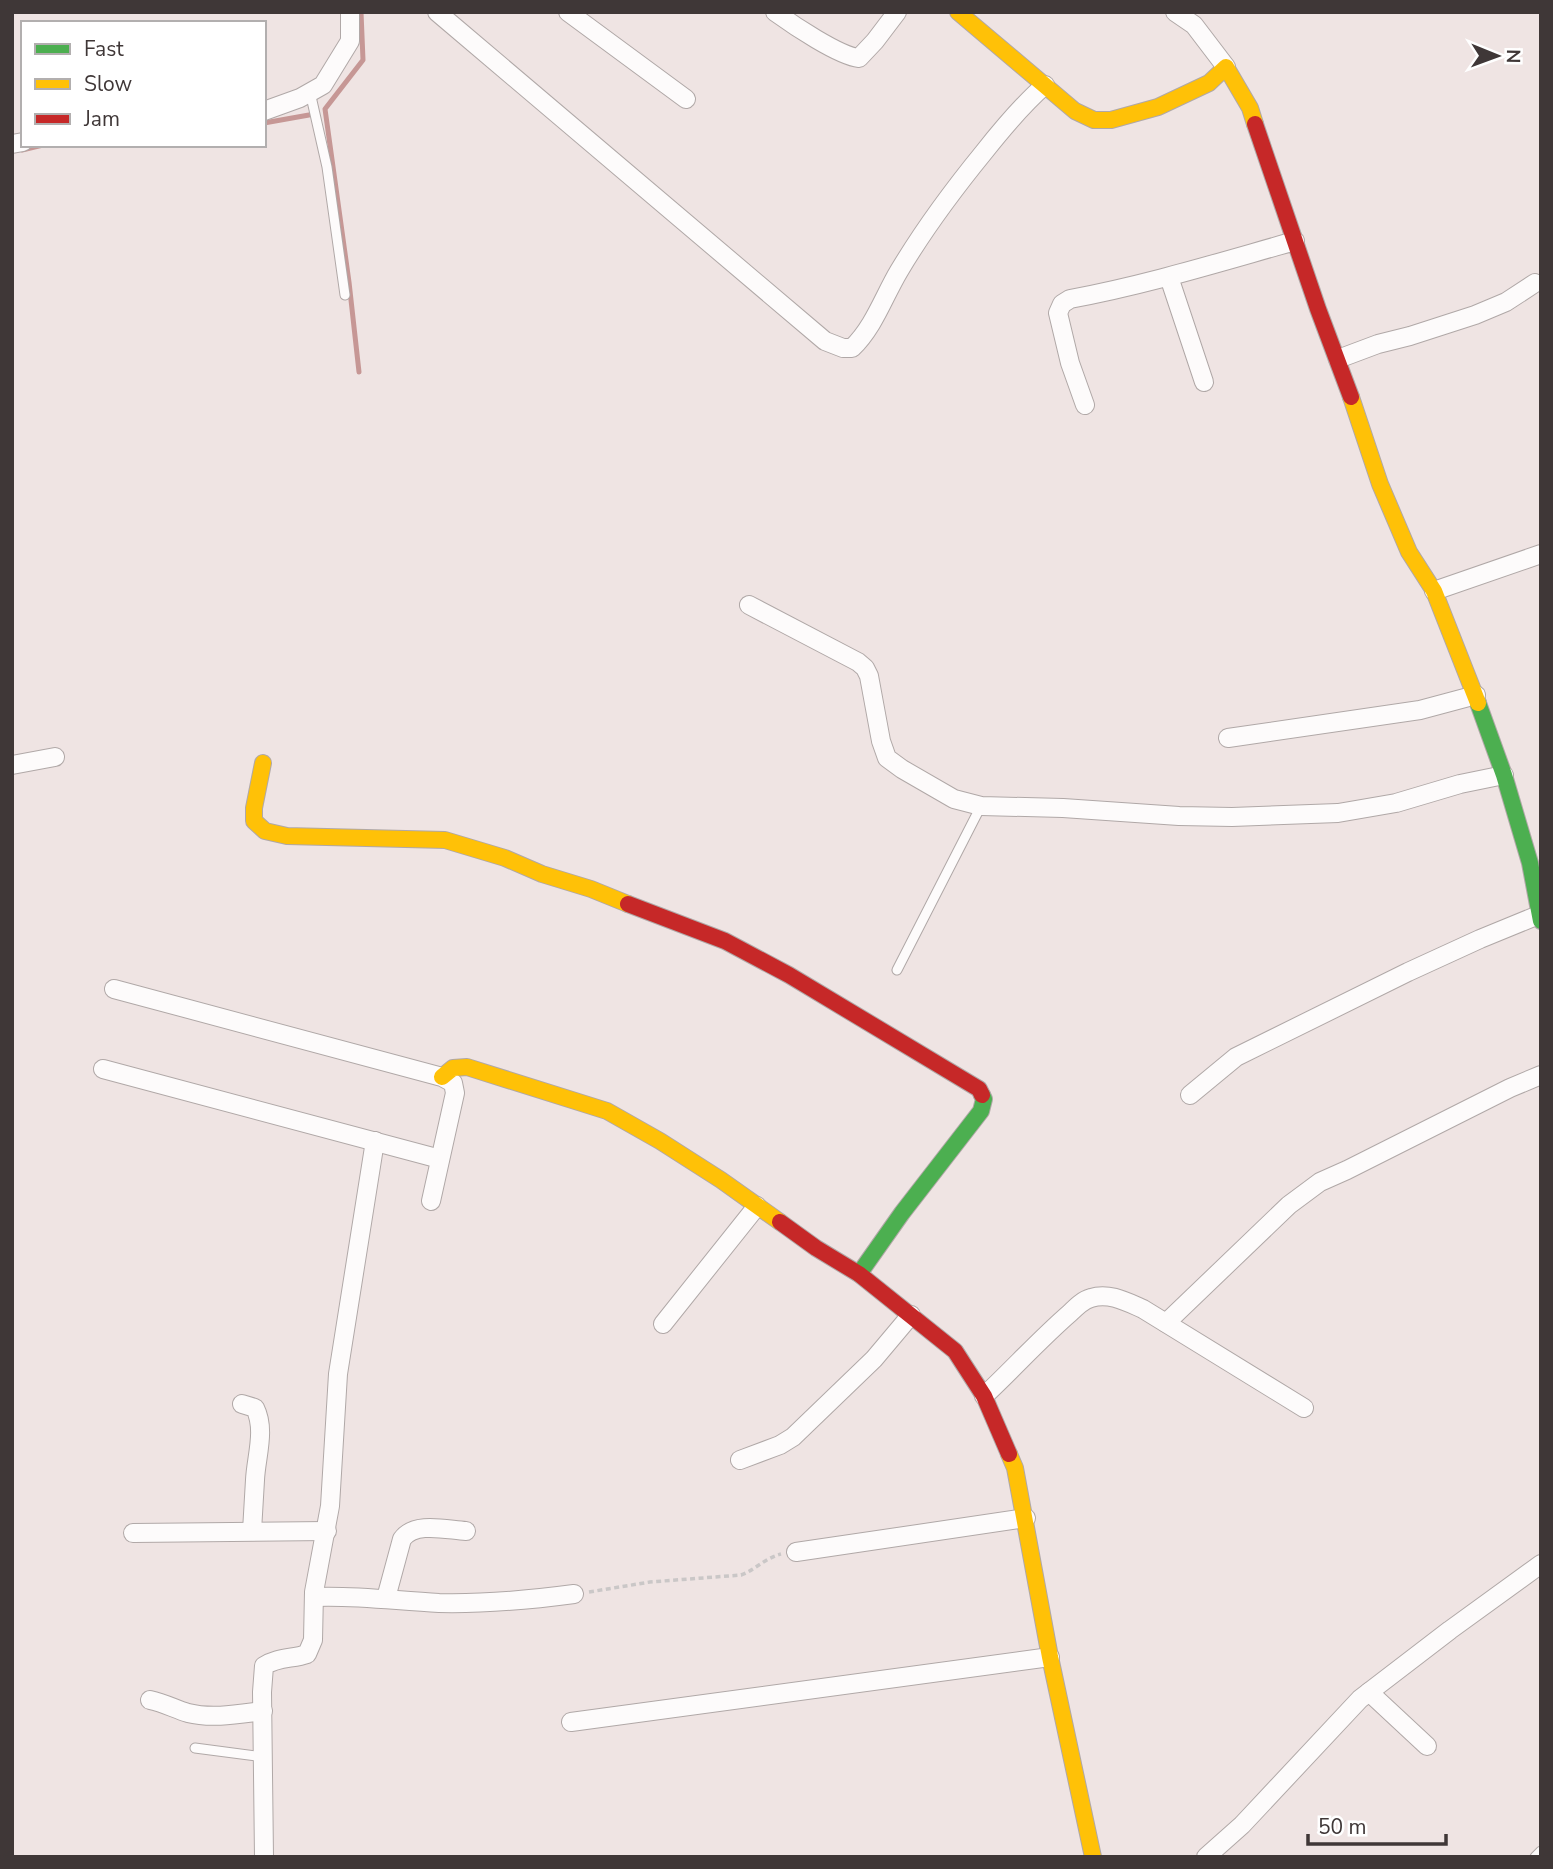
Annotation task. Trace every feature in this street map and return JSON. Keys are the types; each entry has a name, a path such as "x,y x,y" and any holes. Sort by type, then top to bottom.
{"street":[{"path":"266,110 323,85 350,41 351,12"},
{"path":"437,12 825,341 843,348 852,348 870,326 900,270 954,189 1025,102 1045,85"},
{"path":"568,12 686,99"},
{"path":"775,12 825,43 859,58 876,41 897,12"},
{"path":"958,12 1075,111 1094,120 1111,120 1158,107 1209,83 1226,67"},
{"path":"1175,12 1194,25 1226,67 1250,108 1380,484 1409,552 1434,591 1476,695 1531,863 1540,917 1480,939 1408,972 1236,1057 1190,1095"},
{"path":"1085,405 1070,363 1058,313 1062,304 1070,299 1169,277 1295,241"},
{"path":"1169,277 1204,382"},
{"path":"1338,359 1475,315 1506,302 1535,283"},
{"path":"1434,591 1541,554"},
{"path":"749,606 865,668 869,676 877,727 887,758 954,799 981,806 1063,808 1179,816 1338,813 1396,803 1460,784 1504,775"},
{"path":"1228,738 1420,710 1476,695"},
{"path":"12,765 55,757"},
{"path":"263,763 254,821 265,831 287,836 445,840 591,889 725,941 789,975 979,1089 984,1099 981,1111 902,1213 859,1274"},
{"path":"114,989 442,1077 453,1083 454,1093 431,1201"},
{"path":"442,1077 447,1070 467,1067 607,1111 660,1141 816,1248 859,1274 954,1351 984,1396 1015,1468 1050,1657 1093,1857"},
{"path":"103,1069 440,1159"},
{"path":"1167,1323 1289,1205 1320,1182 1541,1075"},
{"path":"264,1857 264,1666 269,1662 307,1654 313,1640 314,1597 327,1531 334,1459 338,1374 375,1141"},
{"path":"663,1324 757,1206"},
{"path":"984,1396 1085,1300 1105,1296 1143,1309 1304,1408"},
{"path":"740,1460 780,1445 793,1437 874,1359 911,1315"},
{"path":"242,1404 255,1408 259,1417 253,1531"},
{"path":"796,1552 1026,1518"},
{"path":"386,1598 402,1539 407,1532 426,1528 466,1531"},
{"path":"134,1533 327,1531"},
{"path":"1206,1857 1242,1825 1360,1699 1541,1564"},
{"path":"314,1597 386,1598 438,1603 513,1602 574,1594"},
{"path":"571,1723 1050,1657"},
{"path":"1369,1692 1427,1746"},
{"path":"150,1700 189,1713 228,1716 263,1711"}],"lane":[{"path":"310,92 327,167 345,295"},
{"path":"897,970 981,806"},
{"path":"195,1748 264,1757"},
{"path":"1535,1857 1541,1851"}],"path":[{"path":"574,1594 650,1582 741,1575 750,1572 766,1559 796,1552"}],"waterway":[{"path":"359,372 325,109 363,60 361,12"},
{"path":"266,123 309,115"},
{"path":"22,150 35,147"}],"traffic: fast":[{"path":"1478,703 1504,775 1530,863 1541,921"},
{"path":"859,1274 902,1213 981,1111 984,1099 982,1095"}],"traffic: slow":[{"path":"958,12 1075,111 1094,120 1111,120 1158,107 1209,83 1226,67 1250,108 1255,124"},
{"path":"1351,397 1380,484 1409,552 1434,591 1478,703"},
{"path":"263,763 254,821 265,831 287,836 445,840 505,858 628,904"},
{"path":"442,1077 453,1068 467,1067 607,1111 721,1180 780,1222"},
{"path":"1009,1454 1015,1468 1050,1657 1093,1857"}],"traffic: jam":[{"path":"1255,124 1351,397"},
{"path":"628,904 725,941 789,975 979,1089 982,1095"},
{"path":"780,1222 859,1274 955,1351 984,1396 1009,1454"}]}
